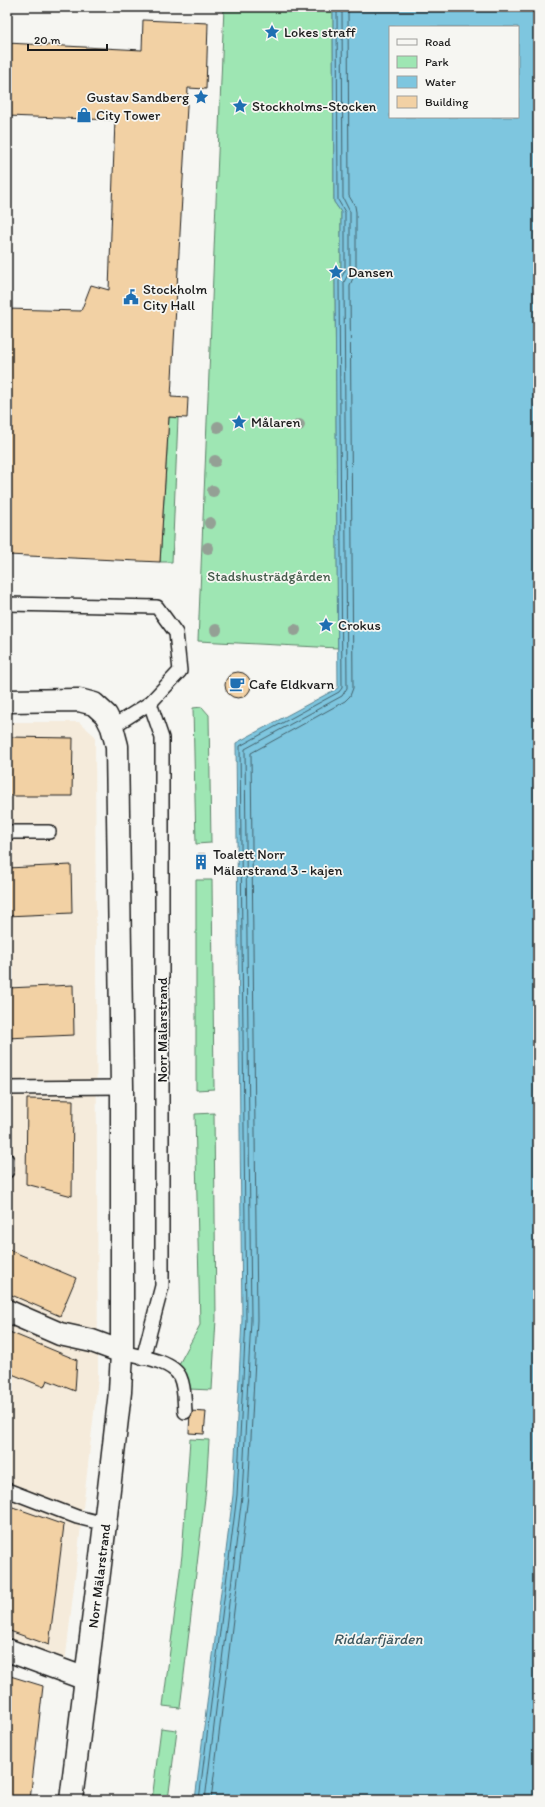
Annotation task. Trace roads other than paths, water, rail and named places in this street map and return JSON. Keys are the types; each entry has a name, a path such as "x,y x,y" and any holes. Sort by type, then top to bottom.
{"street":[{"path":"7,701 79,700 94,704 109,721"},
{"name":"Norr Mälarstrand","path":"71,1800 105,1524 120,1392 122,1352 122,1088 117,746 109,721"},
{"path":"7,1311 60,1334 92,1341 122,1352"},
{"path":"7,1650 86,1679"}],"lane":[{"path":"7,604 157,607 176,633 180,671 150,703 109,721"},
{"name":"Norr Mälarstrand","path":"143,1358 162,1286 162,738 150,703"},
{"path":"7,832 49,832"},
{"path":"7,1088 122,1088"},
{"path":"7,1160 7,1171"},
{"path":"122,1352 168,1364 180,1376 184,1395 185,1412"},
{"path":"7,1490 77,1517 105,1524"}],"water":[{"name":"Riddarfjärden","path":"333,7 538,7 538,1800 195,1800 233,1495 242,1320 236,743 338,688 335,278 341,271 341,212 334,202"}],"place":[{"name":"Lokes straff","path":"272,32"},
{"name":"Gustav Sandberg","path":"201,97"},
{"name":"Stockholms-Stocken","path":"240,106"},
{"name":"City Tower","path":"84,115"},
{"name":"Dansen","path":"336,272"},
{"name":"Stockholm City Hall","path":"131,297"},
{"name":"Målaren","path":"239,422"},
{"name":"Crokus","path":"326,625"},
{"name":"Cafe Eldkvarn","path":"237,684"},
{"name":"Toalett Norr Mälarstrand 3 - kajen","path":"201,862"}],"park label":[{"name":"Stadshusträdgården","path":"269,576"}]}
